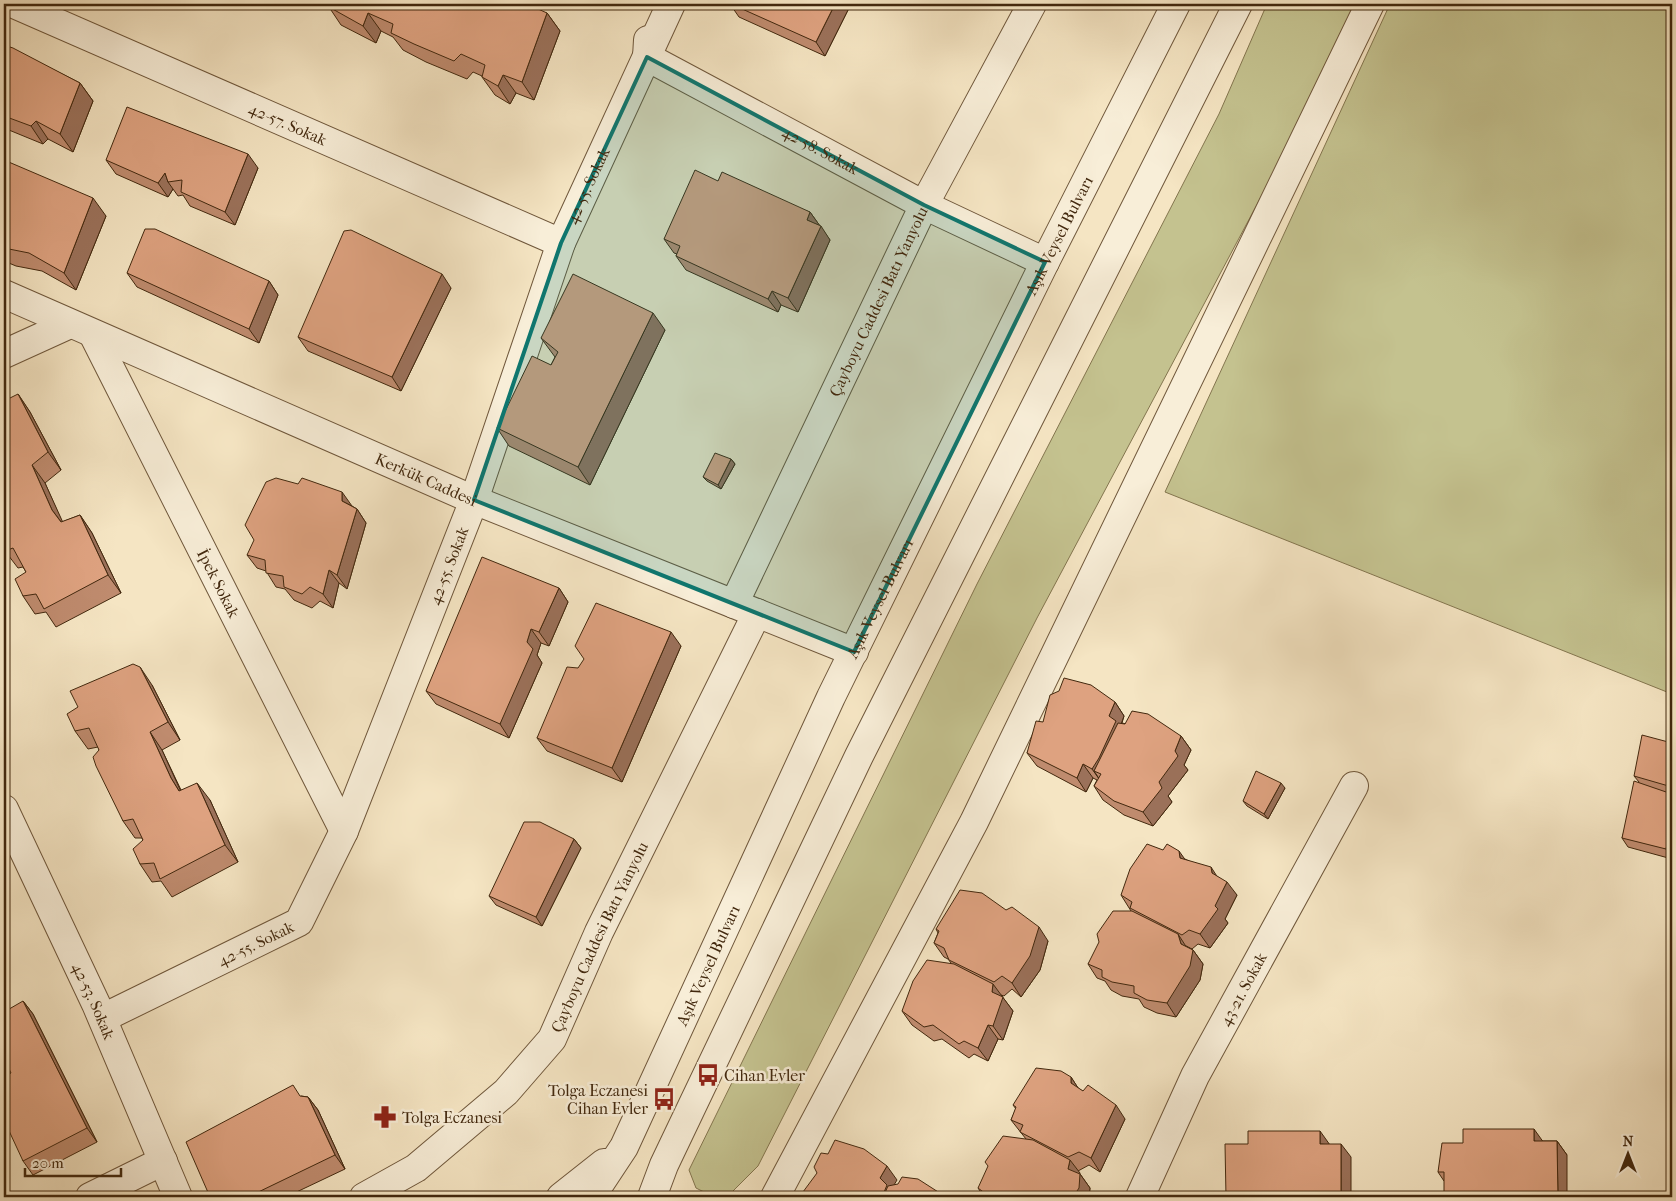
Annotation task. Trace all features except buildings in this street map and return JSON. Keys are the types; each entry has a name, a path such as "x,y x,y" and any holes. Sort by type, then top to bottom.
{"street":[{"name":"42-57. Sokak","path":"14,4 561,243"},
{"path":"647,57 651,4"},
{"name":"42-55. Sokak","path":"103,1018 298,922 344,831 474,500 561,243 671,4"},
{"name":"Çayboyu Caddesi Batı Yanyolu","path":"364,1197 416,1168 506,1092 552,1040 924,205 1032,4"},
{"name":"Aşık Veysel Bulvarı","path":"591,1197 624,1147 854,652 1045,262 1176,4"},
{"path":"658,1195 664,1165 859,756 1238,4"},
{"path":"775,1197 974,822 1370,4"},
{"name":"42-58. Sokak","path":"647,57 924,205 1045,262"},
{"name":"Kerkük Caddesi","path":"4,294 474,500 854,652"},
{"path":"4,354 81,329"},
{"name":"İpek Sokak","path":"81,329 344,831"},
{"name":"43-21. Sokak","path":"1140,1197 1195,1076 1354,786"},
{"name":"42-53. Sokak","path":"4,809 103,1018 178,1197"},
{"path":"562,1197 624,1147"},
{"path":"90,1197 163,1161"}],"highlighted area":[{"path":"647,57 924,205 1045,262 854,652 474,500 561,243"}],"shaded area":[{"path":"1267,4 1356,4 1287,148 1037,618 758,1166 730,1194 708,1194 696,1188 689,1170 977,584 1219,114"},
{"path":"1390,4 1672,4 1672,694 1165,492"}],"place":[{"name":"Cihan Evler","path":"708,1075"},
{"name":"Tolga Eczanesi Cihan Evler","path":"664,1099"},
{"name":"Tolga Eczanesi","path":"385,1117"}]}
